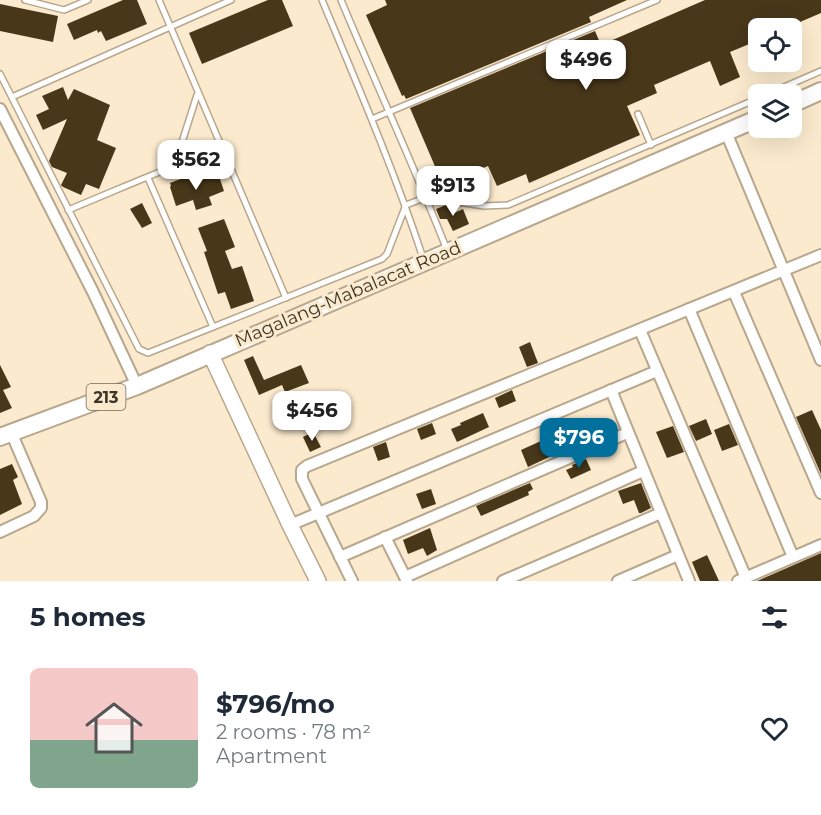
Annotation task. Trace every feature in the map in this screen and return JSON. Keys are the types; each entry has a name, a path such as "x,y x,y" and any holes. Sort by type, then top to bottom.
{"main road":[{"path":"802,100 821,92"},
{"name":"Magalang-Mabalacat Road","path":"5,434 137,386 748,123"},
{"path":"210,353 318,581"}],"street":[{"path":"0,109 137,386"},
{"path":"726,132 821,360"},
{"path":"352,581 302,479 302,470 307,466 821,255"},
{"path":"735,292 821,493"},
{"path":"689,309 794,557"},
{"path":"640,330 742,579 821,545"},
{"path":"290,525 657,371"},
{"path":"610,390 689,581"},
{"path":"340,557 627,433"},
{"path":"0,532 34,516 41,508 41,502 5,434"},
{"path":"385,537 406,579 643,471"},
{"path":"503,581 661,513"},
{"path":"618,581 678,555"}],"lane":[{"path":"25,0 64,10 88,0"},
{"path":"159,0 286,298"},
{"path":"12,97 231,0"},
{"path":"322,0 406,205 424,261"},
{"path":"341,0 427,197 448,251"},
{"path":"372,119 657,0"},
{"path":"791,84 821,71"},
{"path":"0,74 139,349 148,353 385,256 406,205 427,197 484,206 508,205 748,103"},
{"path":"175,165 198,93"},
{"path":"638,114 651,145"},
{"path":"68,210 222,148"},
{"path":"148,178 213,327"}],"building":[{"path":"123,0 137,0 147,24 106,41 101,31 98,33 97,30 74,40 67,24"},
{"path":"268,0 282,0 293,26 202,64 189,33"},
{"path":"385,0 627,0 589,17 591,22 406,99 404,95 402,96 366,15 387,5"},
{"path":"705,0 821,0 821,13 802,21 802,18 748,18 748,45 730,52 740,77 720,86 710,61 654,85 657,93 627,106 640,135 529,183 526,174 497,186 488,166 443,185 410,108 595,31 601,45"},
{"path":"0,4 58,16 53,42 0,31"},
{"path":"63,87 68,100 74,89 110,105 97,140 116,148 99,189 86,184 81,195 61,185 67,173 52,167 49,161 67,119 43,130 36,115 49,109 42,96"},
{"path":"218,173 224,191 209,197 212,205 196,210 193,200 176,206 170,183 191,175 194,182"},
{"path":"142,203 152,223 142,228 130,209"},
{"path":"446,205 452,214 463,209 469,224 453,231 447,219 440,219 436,209"},
{"path":"224,219 235,247 225,251 232,269 242,266 254,301 231,309 225,292 218,294 204,252 207,251 198,228"},
{"path":"530,342 538,363 527,367 519,347"},
{"path":"253,356 264,380 301,365 309,383 285,392 282,385 259,395 244,360"},
{"path":"0,365 11,387 3,390 12,408 0,413"},
{"path":"512,390 516,401 499,408 495,398"},
{"path":"812,410 821,430 821,474 796,417"},
{"path":"483,413 489,427 457,442 451,429"},
{"path":"706,419 712,434 696,441 689,426"},
{"path":"432,423 436,434 421,440 417,429"},
{"path":"729,424 738,445 722,451 714,430"},
{"path":"673,426 684,452 667,458 656,432"},
{"path":"313,432 321,447 310,452 303,437"},
{"path":"552,436 560,452 528,467 521,450"},
{"path":"386,442 390,457 378,461 373,447"},
{"path":"586,459 591,470 571,479 566,470"},
{"path":"12,464 18,477 13,480 22,504 0,515 0,469"},
{"path":"530,483 533,489 528,492 529,495 481,516 476,506"},
{"path":"641,483 651,508 639,513 634,500 623,504 618,491"},
{"path":"431,489 436,504 422,509 416,494"},
{"path":"430,528 437,550 427,556 423,548 408,554 403,540"},
{"path":"821,553 821,581 757,581 780,571"},
{"path":"707,555 719,581 700,581 692,562"}]}
